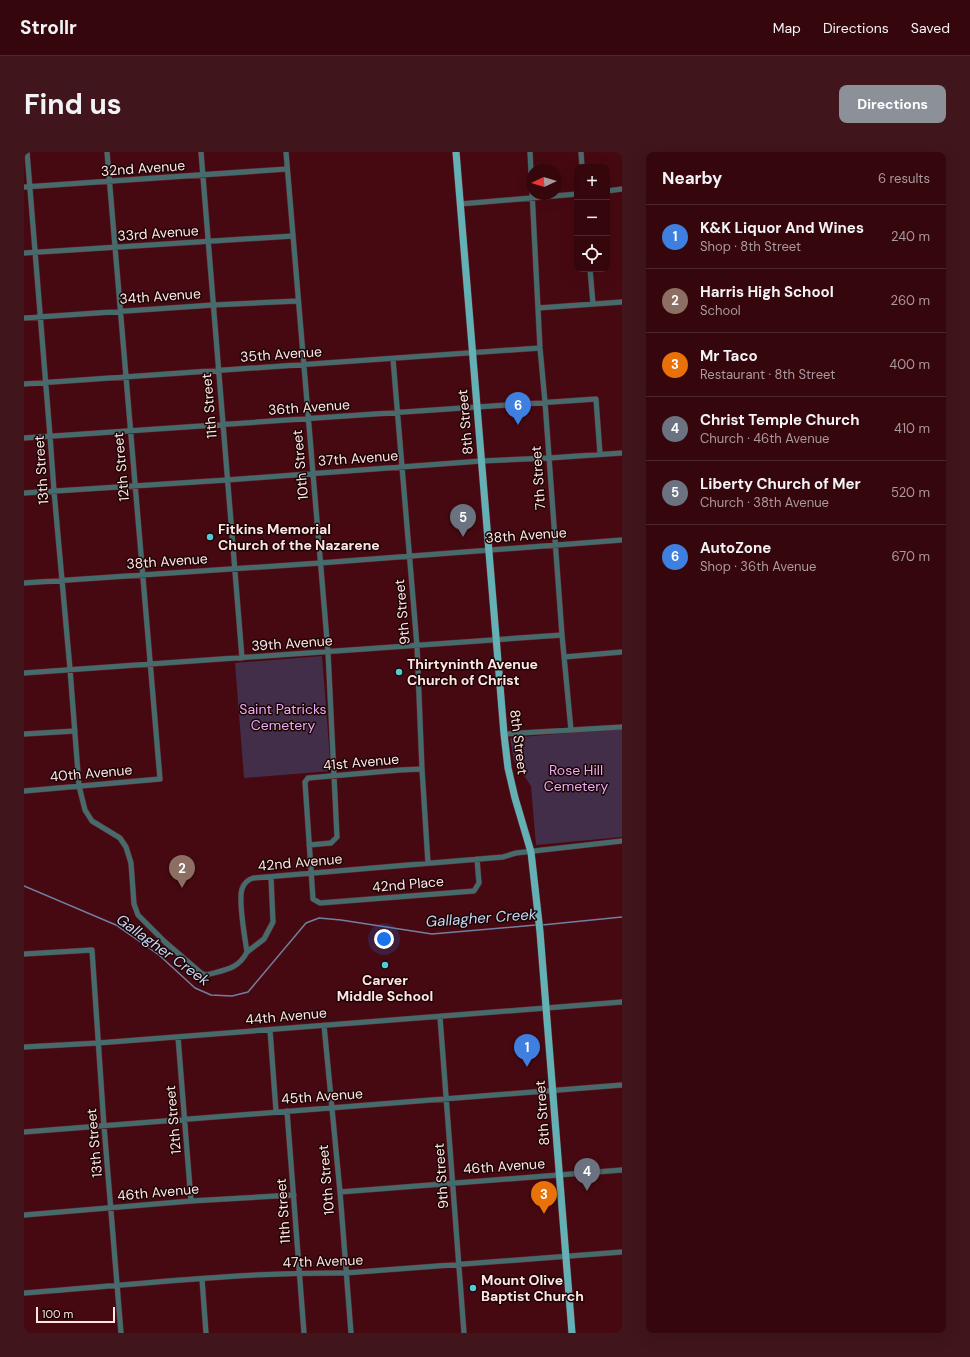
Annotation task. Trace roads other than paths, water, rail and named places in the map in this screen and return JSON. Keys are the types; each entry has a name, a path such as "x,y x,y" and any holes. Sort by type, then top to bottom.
{"main road":[{"name":"8th Street","path":"456,152 504,734 510,776 531,852 539,918 572,1333"}],"street":[{"name":"13th Street","path":"27,152 27,187 35,253 79,786"},
{"name":"12th Street","path":"107,152 160,779"},
{"name":"11th Street","path":"200,152 242,658"},
{"name":"10th Street","path":"286,152 328,652 335,776 337,837 331,843 309,845"},
{"name":"7th Street","path":"530,152 531,164"},
{"path":"581,152 582,164"},
{"name":"32nd Avenue","path":"27,187 288,169"},
{"path":"610,191 622,189"},
{"path":"562,195 574,194"},
{"path":"460,204 526,198"},
{"name":"7th Street","path":"532,200 540,348 562,635 571,730"},
{"name":"33rd Avenue","path":"24,253 293,236"},
{"path":"590,272 593,304"},
{"name":"34th Avenue","path":"24,318 213,304 298,301"},
{"path":"538,308 622,302"},
{"name":"35th Avenue","path":"24,384 472,354 540,348"},
{"name":"9th Street","path":"393,359 417,646 422,769 428,863"},
{"name":"36th Avenue","path":"24,438 596,399 600,454"},
{"name":"37th Avenue","path":"24,493 227,480 481,461 622,453"},
{"name":"38th Avenue","path":"24,583 320,563 622,540"},
{"name":"39th Avenue","path":"24,673 562,635"},
{"path":"564,657 622,652"},
{"path":"504,734 622,727"},
{"path":"24,734 75,731"},
{"name":"41st Avenue","path":"309,845 305,782 308,778 422,769"},
{"name":"40th Avenue","path":"24,791 160,779"},
{"path":"79,786 86,810 92,821 120,838 126,847 131,863 134,904 138,915 160,937 201,973 206,975 234,967 242,961 247,952 264,939 273,922 271,877"},
{"name":"42nd Avenue","path":"247,952 241,896 242,889 248,880 253,878 504,857 516,853 622,842"},
{"path":"309,845 311,872"},
{"name":"42nd Place","path":"311,872 313,899 320,903 474,891 479,883 477,859"},
{"name":"13th Street","path":"24,954 92,950 104,1126 121,1333"},
{"name":"44th Avenue","path":"24,1047 98,1043 622,1002"},
{"name":"9th Street","path":"440,1017 464,1333"},
{"name":"10th Street","path":"324,1025 340,1192 345,1273 351,1333"},
{"path":"270,1030 276,1111"},
{"name":"12th Street","path":"178,1036 191,1202"},
{"name":"45th Avenue","path":"24,1132 185,1120 287,1110 622,1085"},
{"name":"11th Street","path":"287,1110 304,1333"},
{"name":"46th Avenue","path":"340,1192 622,1170"},
{"name":"46th Avenue","path":"24,1215 294,1195"},
{"name":"47th Avenue","path":"24,1293 202,1279 300,1273 345,1273 622,1252"},
{"path":"202,1279 206,1333"}],"waterway":[{"name":"Gallagher Creek","path":"24,886 116,925 159,955 195,988 211,995 232,996 248,992 306,923 319,918 432,934 536,925"},
{"name":"Gallagher Creek","path":"542,925 622,917"}],"place":[{"name":"AutoZone","path":"518,425"},
{"name":"Fitkins Memorial Church of the Nazarene","path":"210,537"},
{"name":"Liberty Church of Mer","path":"463,537"},
{"name":"Thirtyninth Avenue Church of Christ","path":"399,672"},
{"name":"Harris High School","path":"182,888"},
{"name":"Carver Middle School","path":"385,965"},
{"name":"K&K Liquor And Wines","path":"527,1067"},
{"name":"Christ Temple Church","path":"587,1191"},
{"name":"Mr Taco","path":"544,1214"},
{"name":"Mount Olive Baptist Church","path":"473,1288"}],"park label":[{"name":"Saint Patricks Cemetery","path":"283,718"},
{"name":"Rose Hill Cemetery","path":"576,778"}]}
